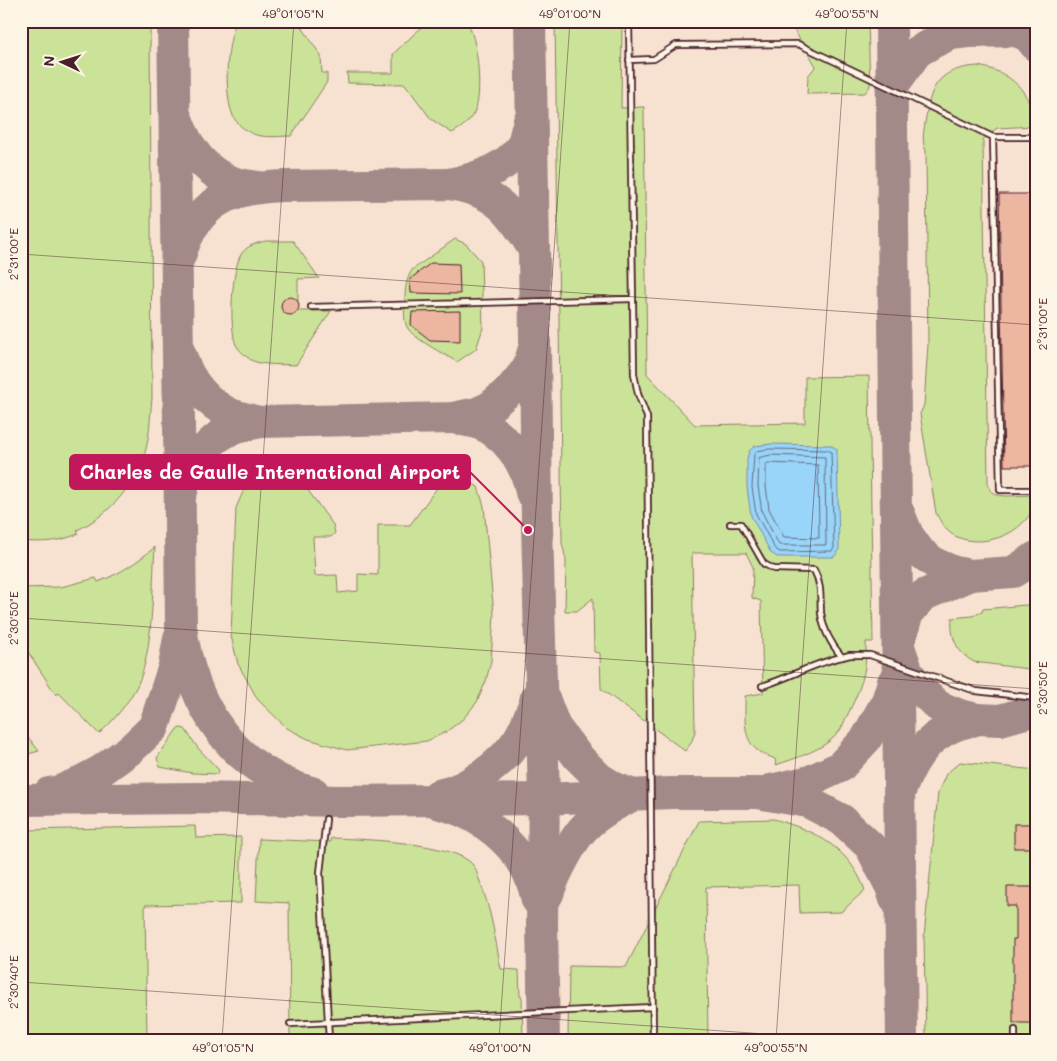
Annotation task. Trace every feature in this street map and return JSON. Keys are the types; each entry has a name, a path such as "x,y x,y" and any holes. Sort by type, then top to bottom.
{"lane":[{"path":"629,21 634,374 638,394 647,417 653,1040"},
{"path":"629,60 654,59 676,45 798,44 993,137 1036,137"},
{"path":"993,137 1000,490 1036,490"},
{"path":"311,307 632,299"},
{"path":"730,524 741,524 764,564 774,569 814,570 819,580 824,628 834,647 842,657"},
{"path":"762,686 781,680 807,667 850,655 870,655 976,691 1036,698"},
{"path":"326,819 320,873 329,1040"},
{"path":"290,1024 653,1007"},
{"path":"1015,1030 1015,1040"}],"shaded area":[{"path":"21,21 1036,21 1036,1040 21,1040"}],"green space":[{"path":"21,21 150,21 152,398 147,444 143,459 132,481 108,510 77,530 78,534 64,539 43,542 21,541"},
{"path":"237,21 298,21 321,56 322,73 327,73 327,82 291,136 259,136 246,130 233,116 229,104 227,66 230,41"},
{"path":"428,21 466,21 470,28 476,51 479,89 476,108 472,117 452,133 431,119 405,84 348,83 347,73 393,73 393,54"},
{"path":"555,21 622,21 621,108 644,107 647,374 695,425 805,423 805,377 869,376 873,642 866,642 862,680 856,697 839,731 832,739 818,749 776,765 775,759 761,753 752,745 746,732 745,696 763,693 761,601 752,598 753,567 746,553 692,553 695,732 691,743 685,751 601,689 600,653 594,652 593,598 577,611 565,611 566,560 562,543"},
{"path":"794,21 868,21 870,86 865,93 807,94 808,76 816,66 794,30"},
{"path":"977,66 1000,73 1017,85 1029,103 1035,126 997,128 983,140 988,484 990,490 997,495 1036,495 1033,508 1027,519 1017,528 1006,535 980,541 967,540 955,536 944,526 936,513 920,414 924,405 928,344 926,151 923,139 924,126 931,95 940,80 946,74 955,70"},
{"path":"455,239 466,244 481,261 483,328 476,349 457,362 415,336 407,327 404,314 406,285 412,270"},
{"path":"266,241 293,241 319,278 298,279 298,311 331,311 296,365 258,363 253,361 239,349 234,337 232,298 238,261 247,248"},
{"path":"274,474 297,475 333,525 335,533 331,537 313,537 315,576 337,575 338,593 358,591 358,574 378,575 378,525 410,525 442,481 453,475 467,480 478,487 484,506 494,615 491,661 486,681 477,702 463,719 446,732 427,741 347,750 308,739 287,728 258,700 238,664 231,636 236,508 246,485 258,477"},
{"path":"155,547 149,637 143,672 129,700 99,734 59,693 56,695 21,641 21,588 61,587 96,578 98,582 128,567"},
{"path":"1036,604 1036,670 974,662 963,654 956,644 952,632 952,618 972,616 982,612 983,609"},
{"path":"21,728 39,751 21,756"},
{"path":"177,729 185,729 198,748 219,770 218,774 192,773 160,767 157,758"},
{"path":"960,762 1036,770 1036,1040 926,1040 924,937 938,793 946,774"},
{"path":"774,819 817,835 829,843 850,862 865,890 841,912 800,913 799,885 706,887 708,1040 568,1040 569,966 626,967 699,821"},
{"path":"195,826 196,838 241,837 241,903 145,905 147,1040 21,1040 21,833 28,830"},
{"path":"331,838 406,843 428,847 463,857 473,865 490,912 501,969 519,970 523,1040 290,1040 289,903 256,901 259,839 330,842"}],"water":[{"path":"770,444 830,445 837,449 839,549 833,557 777,557 771,553 751,516 747,487 747,459 749,451 755,446"}],"building":[{"path":"999,194 1036,194 1036,416 1032,420 1032,466 1004,466"},
{"path":"431,263 459,264 460,294 411,293 410,279"},
{"path":"290,297 296,300 299,306 296,312 290,315 284,312 281,306 284,300"},
{"path":"460,311 460,341 430,340 411,325 412,312"},
{"path":"1014,824 1036,824 1036,848 1014,848"},
{"path":"1007,887 1036,887 1036,906 1030,906 1030,939 1033,939 1034,1023 1013,1023 1013,939 1016,939 1016,906 1007,906"}],"taxiway":[{"path":"173,21 181,626 186,656 206,709 221,732 239,752 260,769 285,783 314,793"},
{"path":"530,21 537,524 544,799 542,923 544,1040"},
{"path":"891,21 902,1040"},
{"path":"892,87 917,52 951,34 1016,31 1028,36 1036,46"},
{"path":"177,119 192,149 206,166 224,179 258,187"},
{"path":"449,184 479,176 507,162 524,142 529,121"},
{"path":"180,256 187,237 196,222 206,210 218,201 247,190 284,186 449,184 465,187 479,192 500,205 518,224 534,250"},
{"path":"182,491 190,471 202,452 218,437 237,427 260,422 453,418 477,413 490,407 510,390 528,368 534,348"},
{"path":"181,355 194,383 215,405 233,415 260,422"},
{"path":"453,418 477,423 497,434 505,441 519,460 531,492"},
{"path":"899,513 908,535 920,552 936,564 952,571 970,575 1013,572 1036,557"},
{"path":"970,575 924,595 908,613 898,644 908,673 924,693 938,706 960,715 978,719 1000,720 1036,710"},
{"path":"49,793 60,791 102,770 131,749 154,727 174,666 179,638"},
{"path":"770,790 810,781 840,767 866,739 887,701 893,682"},
{"path":"438,795 461,788 484,774 504,757 521,734 530,716 536,697"},
{"path":"545,701 555,727 578,757 599,778 615,788 633,795"},
{"path":"901,789 914,761 934,738 955,726 978,719"},
{"path":"21,800 196,798 340,801 544,799 671,793 758,793 808,802 842,820 870,846 891,887 895,899"},
{"path":"548,894 554,878 575,839 591,821 632,796"},
{"path":"440,804 474,817 503,839 512,848 525,867 537,900"}],"place":[{"name":"Charles de Gaulle International Airport","path":"528,530"}]}
